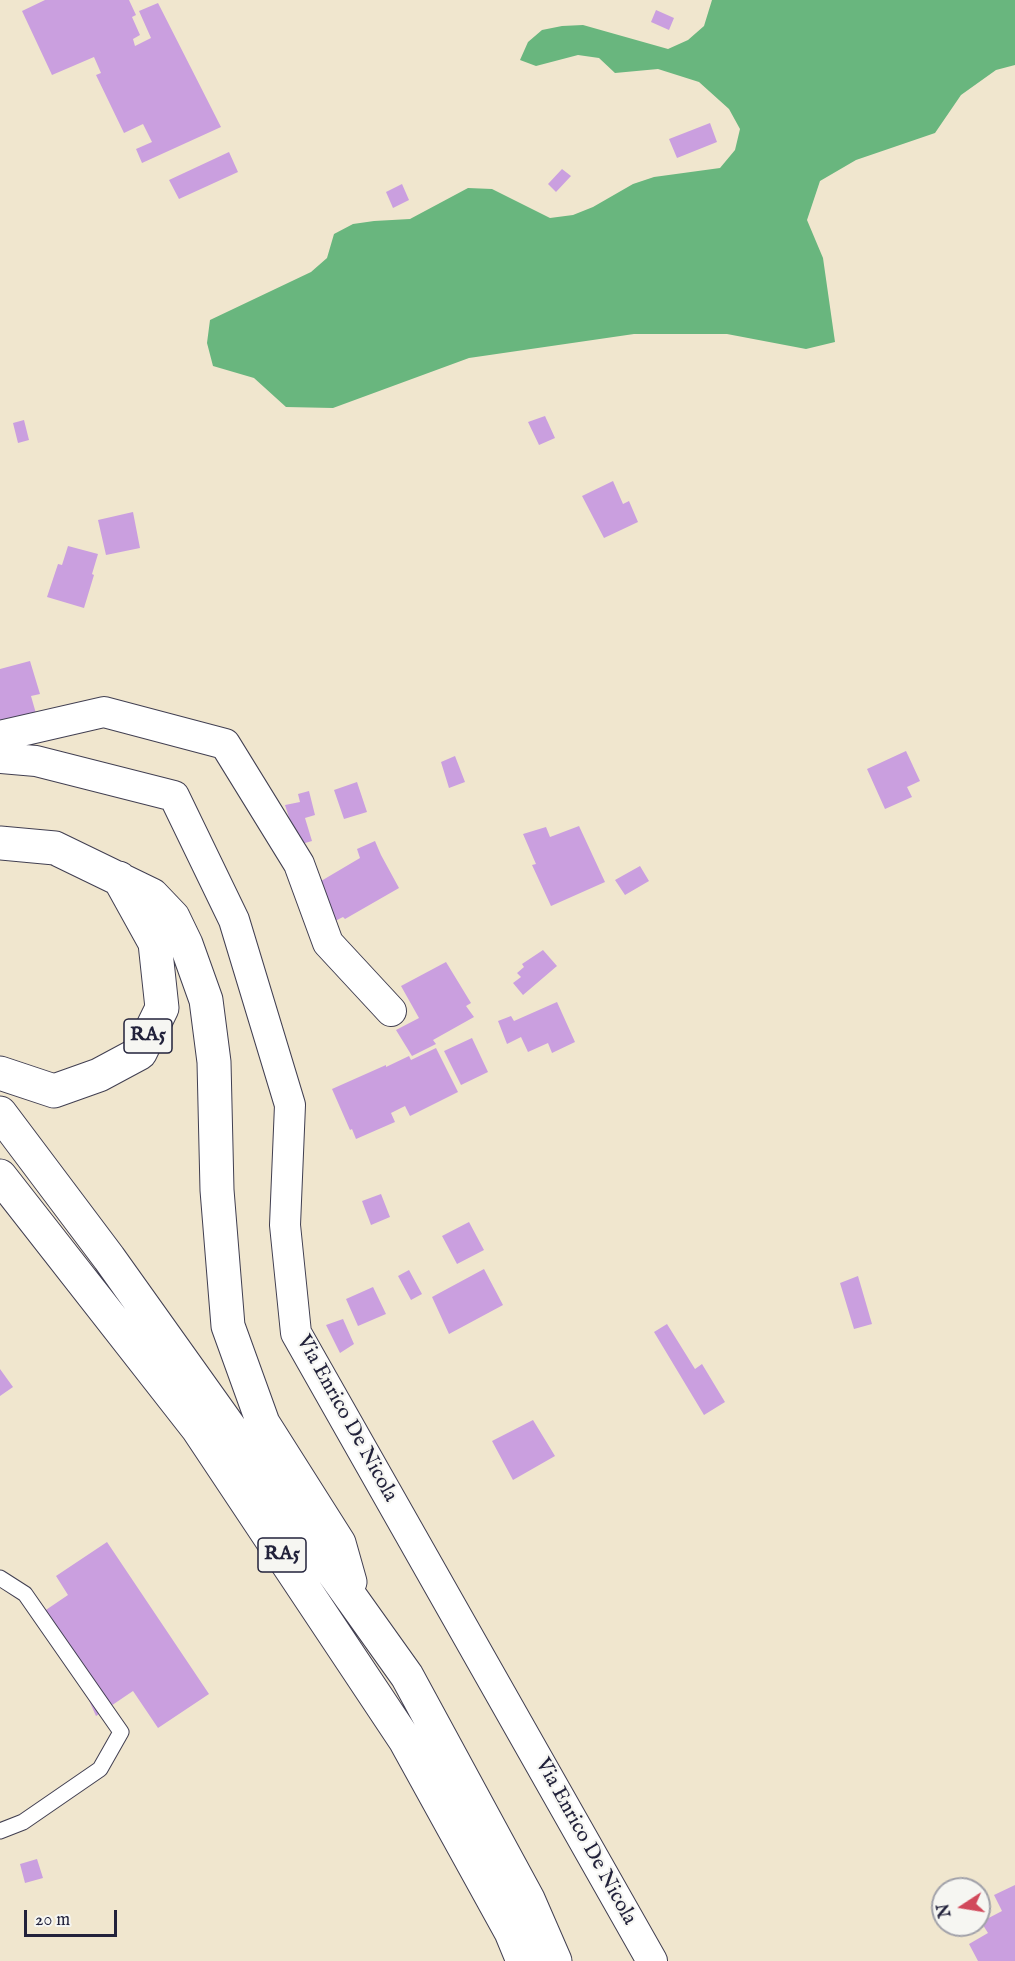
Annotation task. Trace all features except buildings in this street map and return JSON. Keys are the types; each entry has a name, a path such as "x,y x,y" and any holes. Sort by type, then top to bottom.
{"highway":[{"name":"RA5","path":"0,843 55,848 152,895 172,917 186,944 206,1000 214,1062 218,1190 228,1326 263,1423 339,1543 357,1607"},
{"name":"RA5","path":"0,1073 54,1091 99,1075 140,1053 162,1008 155,943 119,878"},
{"name":"RA5","path":"0,1113 109,1258 406,1676 528,1899 555,1961"},
{"name":"RA5","path":"0,1176 198,1429 405,1740 511,1932 523,1961"}],"street":[{"path":"0,736 104,712 225,744 299,864 328,943 392,1011"},
{"name":"Via Enrico De Nicola","path":"0,758 36,761 174,796 234,920 290,1105 285,1225 296,1333 652,1961"}],"lane":[{"path":"0,1578 25,1594 121,1732 100,1768 23,1822 0,1831"}],"green space":[{"path":"712,0 1015,0 1015,65 996,70 961,95 935,133 856,160 820,181 807,220 823,258 835,342 806,349 727,334 634,334 469,358 333,408 286,407 254,378 213,366 207,343 210,320 311,272 327,258 334,234 353,224 410,219 468,188 492,189 550,218 573,215 593,207 633,184 654,177 720,168 735,150 740,129 729,109 699,82 658,69 615,73 599,58 578,55 536,66 520,60 528,42 542,30 562,26 583,25 668,49 688,40 704,26"}]}
